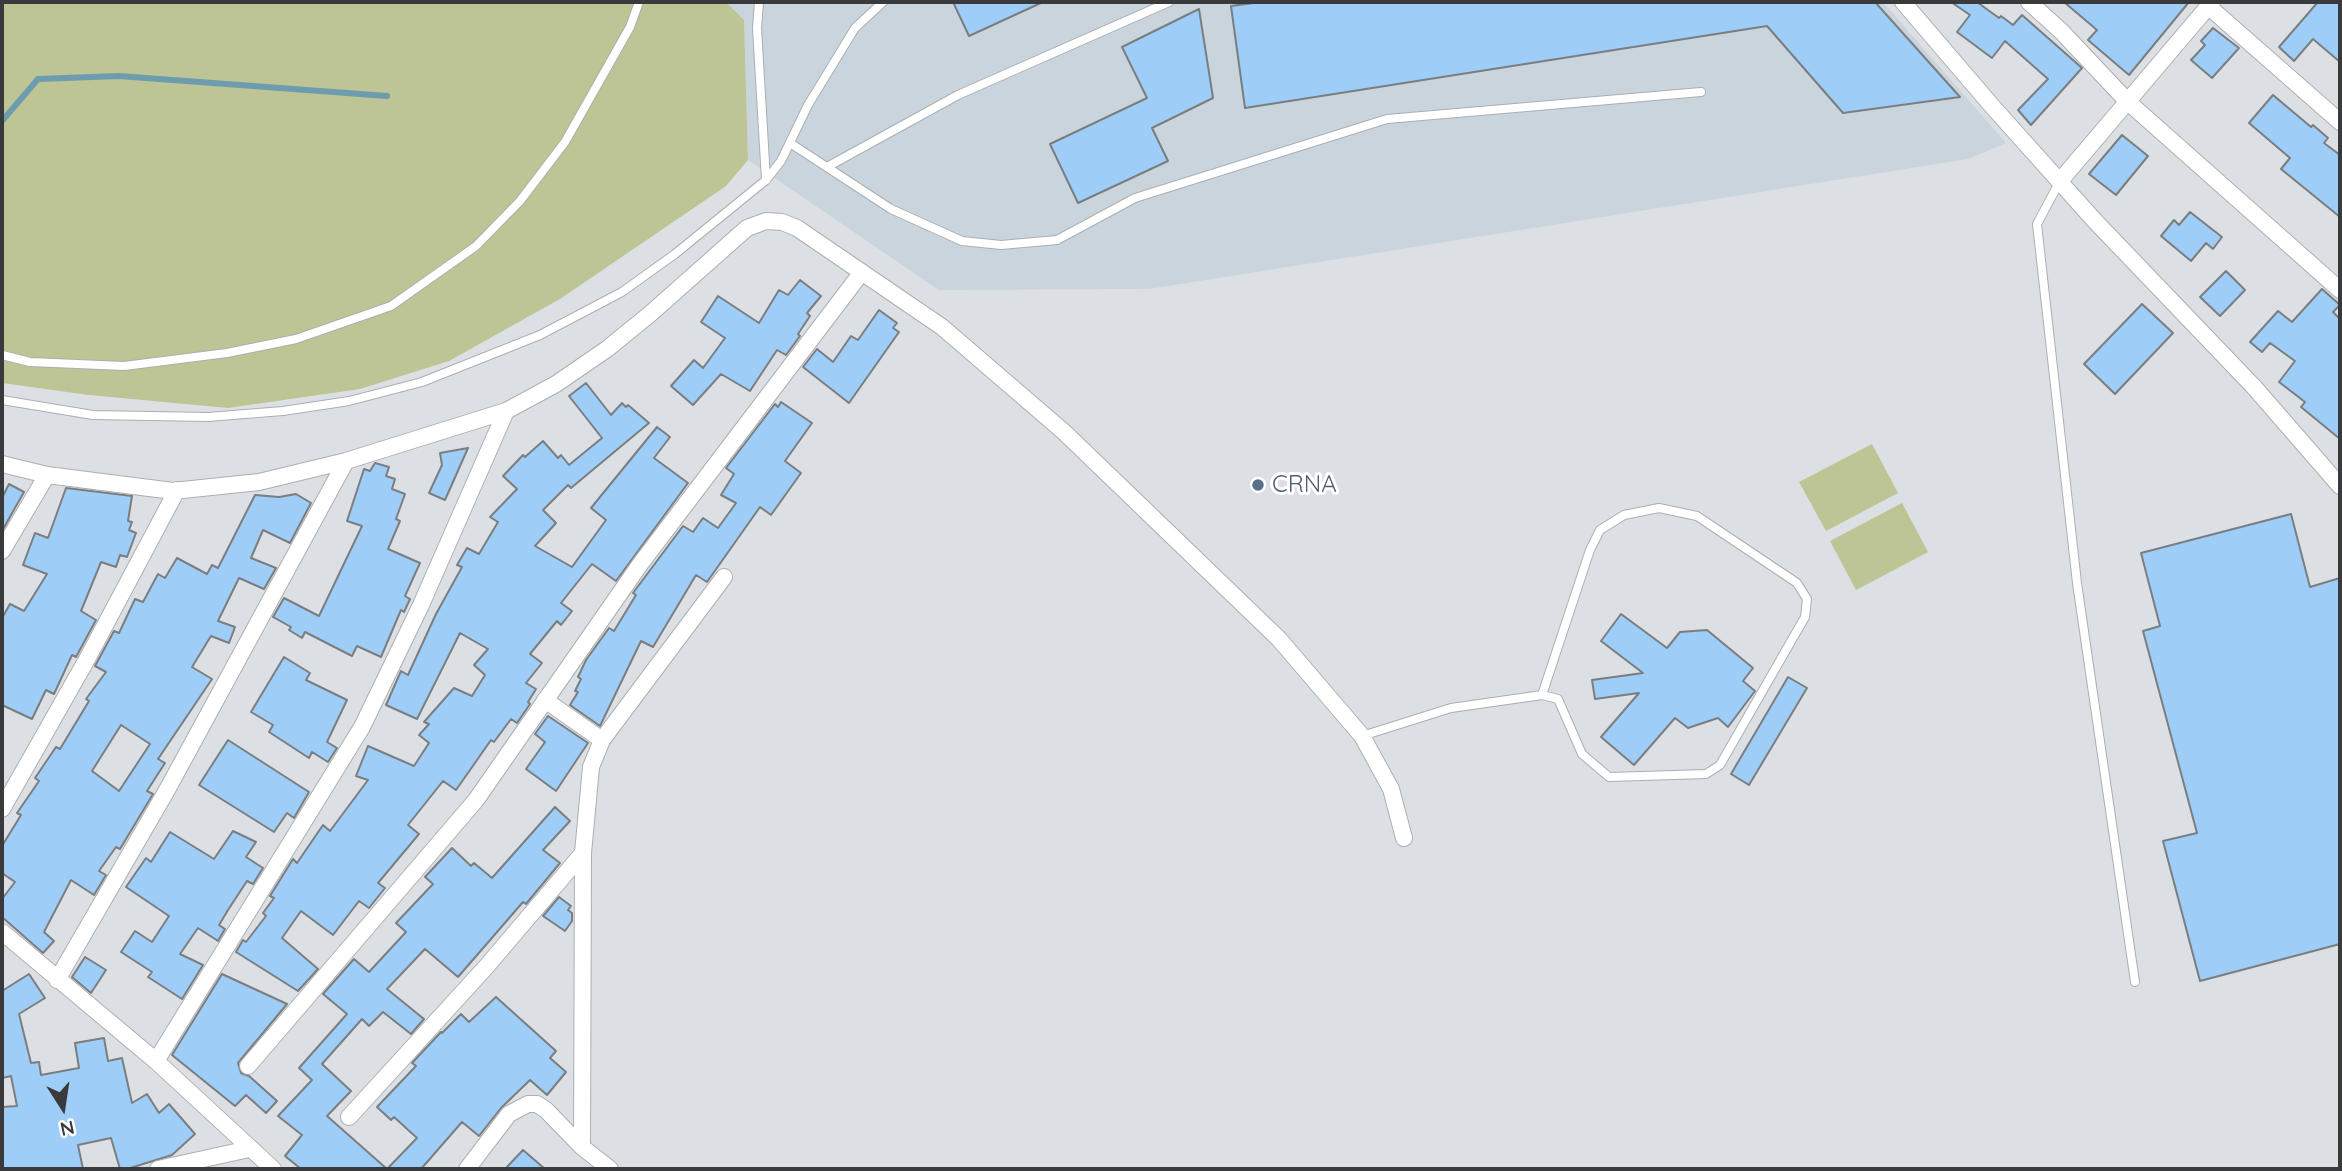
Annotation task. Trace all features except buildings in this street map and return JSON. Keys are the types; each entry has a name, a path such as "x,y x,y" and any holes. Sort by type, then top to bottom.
{"street":[{"path":"1903,2 1992,106 2165,296 2254,387 2340,486"},
{"path":"2029,2 2061,31 2127,102 2340,290"},
{"path":"2060,181 2210,4 2340,122"},
{"path":"2,464 47,475 177,490 259,482 346,461 506,411 556,384 607,349 747,228 766,221 782,222 797,228 942,327 1064,432 1279,639 1362,736 1391,789 1404,838"},
{"path":"248,1066 475,800 641,563 862,272"},
{"path":"156,1061 362,727 421,605 506,411"},
{"path":"57,980 167,790 346,461"},
{"path":"2,551 47,475"},
{"path":"2,809 93,649 177,490"},
{"path":"582,1147 583,853 592,767 603,740 724,577"},
{"path":"545,700 603,740"},
{"path":"349,1117 486,967 583,853"},
{"path":"2,932 156,1061 273,1169"},
{"path":"467,1169 509,1114 528,1104 537,1104 546,1110 582,1147 610,1169"},
{"path":"158,1169 249,1149"}],"lane":[{"path":"2,355 30,362 124,366 227,353 296,339 391,306 476,246 520,201 565,142 630,27 639,2"},
{"path":"759,2 757,28 766,180"},
{"path":"2,400 93,415 208,417 283,411 335,403 422,382 540,335 622,292 675,254 766,180 781,162 808,105 855,28 883,2"},
{"path":"827,167 958,94 1169,2"},
{"path":"790,142 891,209 962,241 1001,246 1057,240 1135,198 1387,119 1701,92"},
{"path":"2060,181 2037,224 2077,583 2135,982"},
{"path":"1362,736 1451,708 1542,695 1558,699 1582,754 1609,777 1706,774 1720,765 1727,753 1805,617 1807,599 1797,583 1697,516 1659,508 1624,516 1600,530 1590,550 1542,695"}],"shaded area":[{"path":"726,2 1883,2 2006,143 1968,159 1149,289 939,290 748,160 744,21"}],"green space":[{"path":"2,2 726,2 744,20 748,160 726,186 560,299 449,361 360,389 228,408 89,395 2,383"},
{"path":"1872,444 1898,493 1826,531 1799,482"},
{"path":"1902,503 1928,552 1856,590 1830,541"}],"waterway":[{"path":"2,121 38,79 119,76 387,96"}],"place":[{"name":"CRNA","path":"1258,485"}]}
